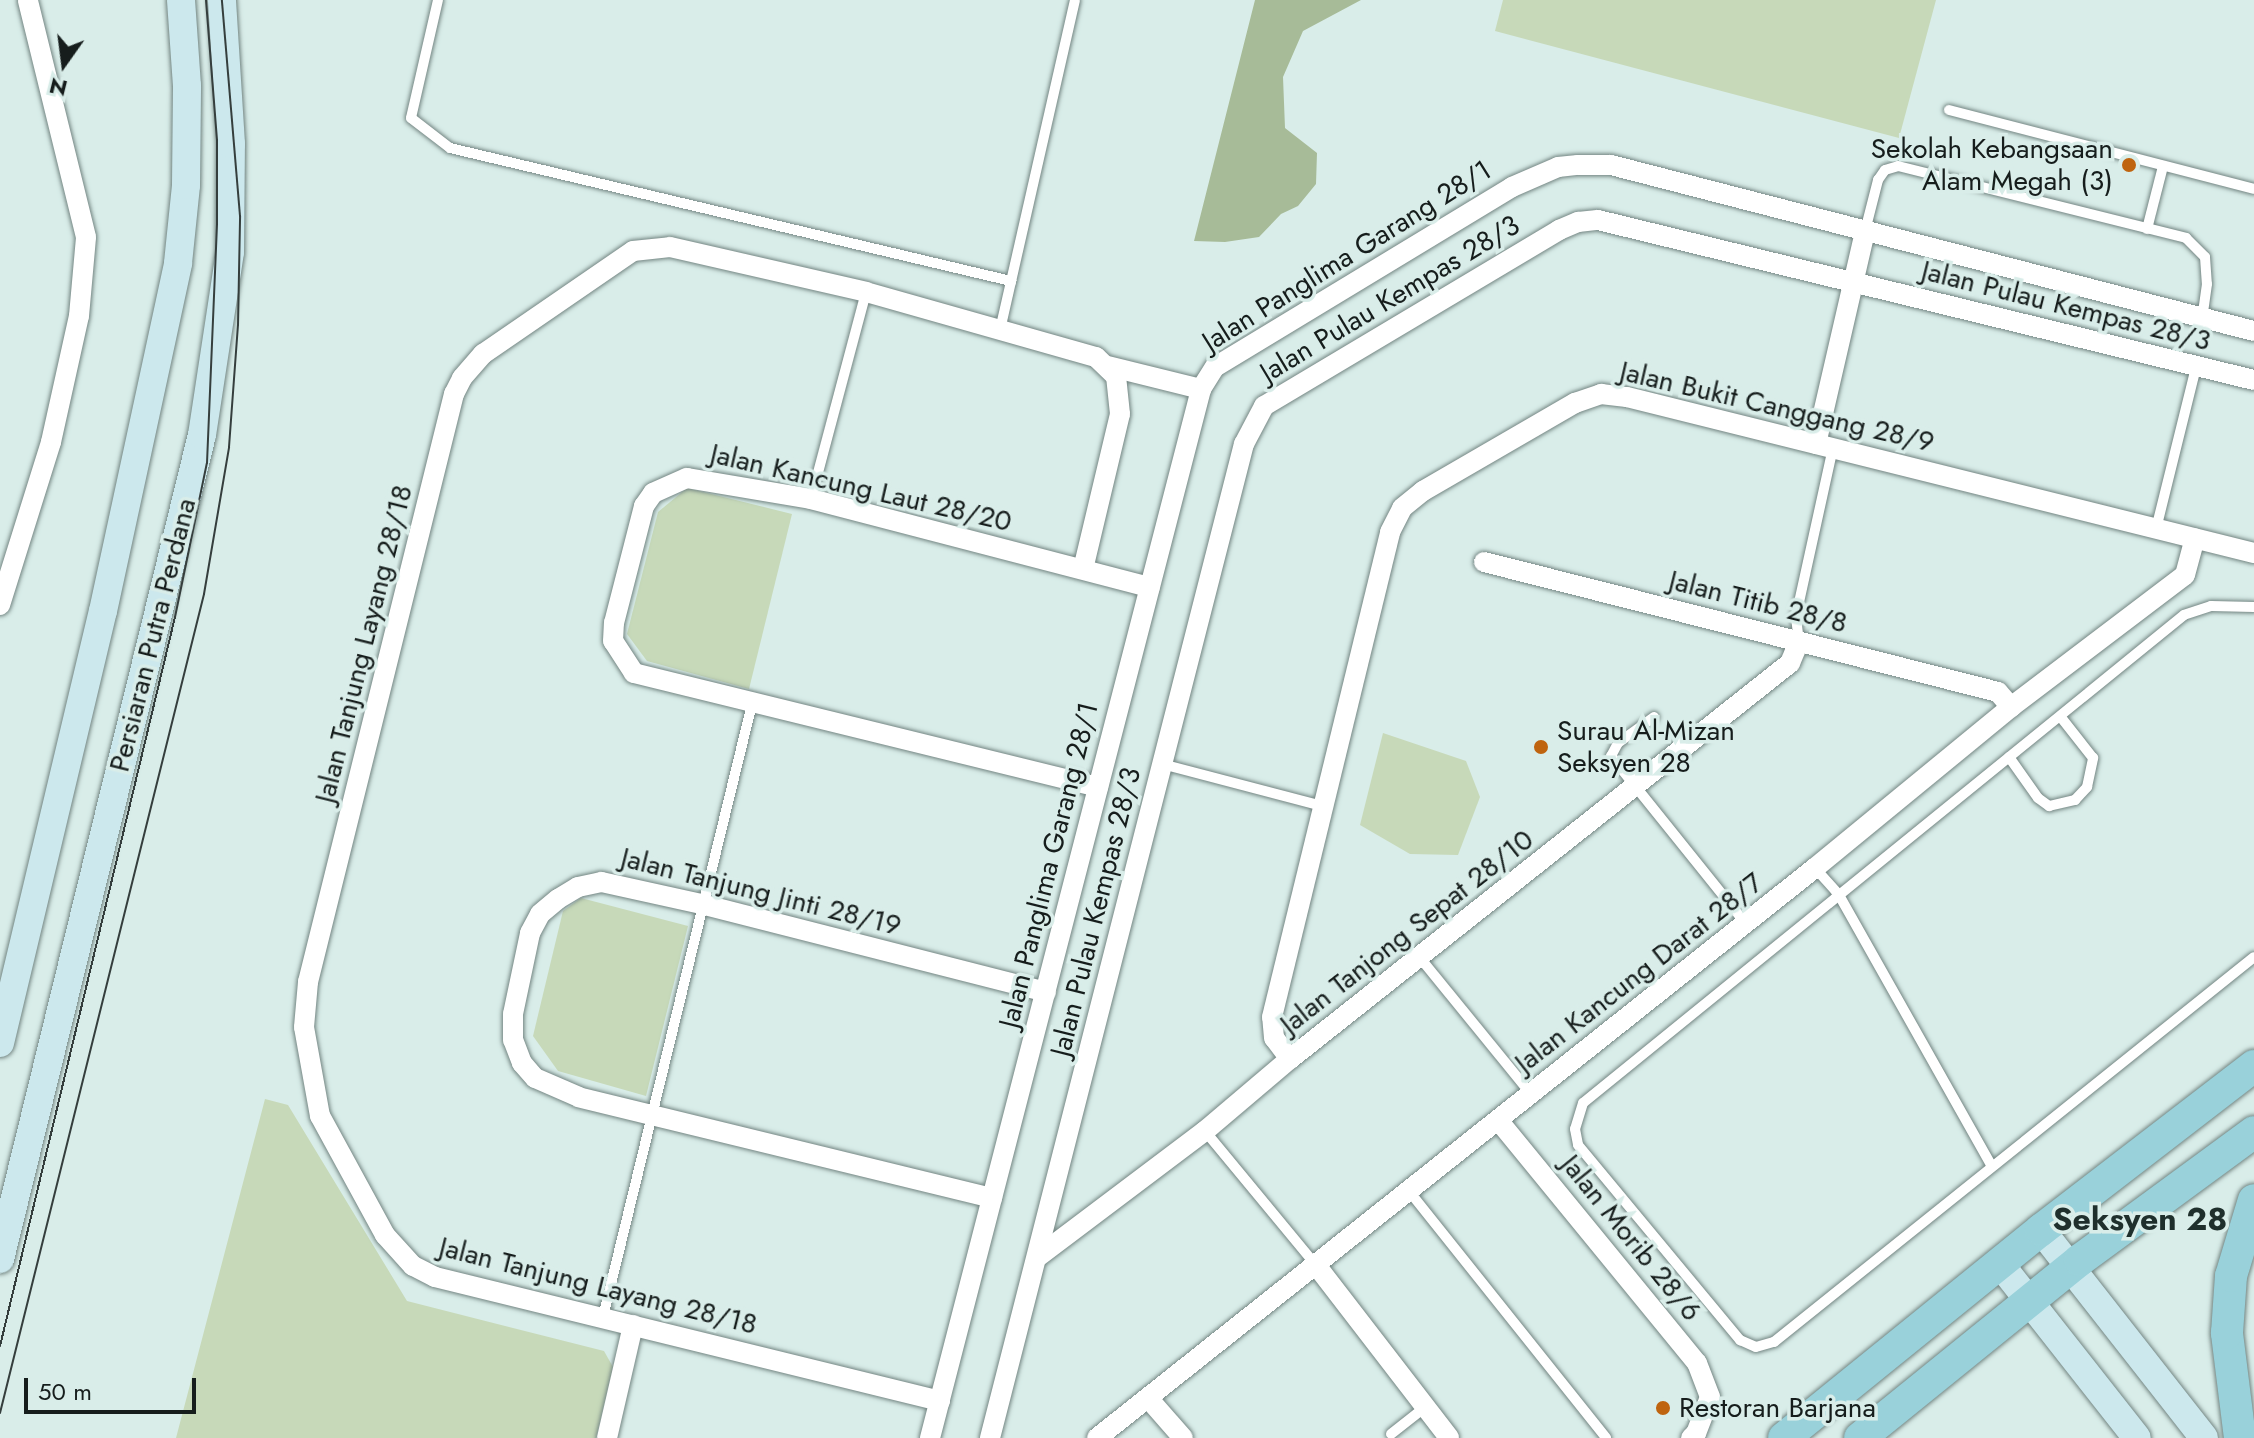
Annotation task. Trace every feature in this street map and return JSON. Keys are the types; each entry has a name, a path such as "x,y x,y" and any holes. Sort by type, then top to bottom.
{"main road":[{"name":"Persiaran Putra Perdana","path":"0,1043 103,611 178,263 187,171 187,86 181,0"},
{"name":"Persiaran Putra Perdana","path":"0,1259 202,435 230,252 231,144 222,0"},
{"path":"1784,1438 2041,1230 2254,1066"},
{"path":"1860,1438 2071,1268 2254,1132"},
{"path":"2240,1438 2227,1333 2231,1276 2254,1200"},
{"path":"2041,1230 2204,1438"},
{"path":"2000,1264 2137,1438"}],"street":[{"path":"0,605 51,442 79,316 86,237 28,0"},
{"name":"Jalan Panglima Garang 28/1","path":"930,1438 1201,389 1215,367 1512,187 1558,167 1611,165 2254,331"},
{"name":"Jalan Pulau Kempas 28/3","path":"990,1438 1039,1256 1244,444 1252,423 1273,400 1559,230 1578,222 1598,220 2254,380"},
{"path":"1824,446 1865,231"},
{"name":"Jalan Tanjung Layang 28/18","path":"940,1401 435,1277 413,1266 397,1253 320,1116 304,1027 308,982 449,413 462,378 483,354 620,259 643,248 670,247 866,292 1096,357 1108,366 1201,389"},
{"path":"1083,569 1120,414 1116,376 1108,366"},
{"name":"Jalan Bukit Canggang 28/9","path":"1290,1059 1274,1038 1272,1017 1390,532 1402,508 1423,491 1564,409 1601,394 2254,553"},
{"name":"Jalan Kancung Laut 28/20","path":"1098,787 634,673 613,641 614,623 644,506 653,493 687,478 811,499 1150,587"},
{"name":"Jalan Kancung Darat 28/7","path":"1097,1438 1746,924 2011,707 2185,575 2195,538"},
{"name":"Jalan Titib 28/8","path":"1484,562 1998,692 2011,707"},
{"name":"Jalan Tanjong Sepat 28/10","path":"1039,1256 1205,1131 1290,1059 1421,959 1790,663 1799,642"},
{"name":"Jalan Tanjung Jinti 28/19","path":"992,1198 651,1114 556,1089 535,1078 522,1063 513,1040 513,1014 530,933 540,914 558,899 578,887 601,882 701,904 1046,992"},
{"name":"Jalan Morib 28/6","path":"1498,1120 1697,1363 1710,1397 1696,1433 1691,1438"},
{"path":"1316,1265 1449,1438"},
{"path":"607,1438 633,1325"},
{"path":"1148,1398 1183,1438"}],"lane":[{"path":"438,0 411,118 450,148 1011,281"},
{"path":"1000,330 1075,0"},
{"path":"1949,110 2254,189"},
{"path":"1865,231 1878,180 1885,170 1898,166 2186,238 2205,257 2207,284 2202,318"},
{"path":"2147,229 2163,166"},
{"path":"811,499 866,292"},
{"path":"2156,529 2196,367"},
{"path":"1799,642 1796,616 1824,446"},
{"path":"2254,607 2211,606 2184,615 1583,1103 1575,1129 1578,1145 1740,1340 1756,1347 1774,1342 2254,957"},
{"path":"603,1317 752,704"},
{"path":"2009,757 2038,798 2049,806 2075,800 2087,787 2093,758 2060,716"},
{"path":"1654,717 1613,749 1611,756 1637,784 1746,924"},
{"path":"1162,764 1322,806"},
{"path":"1815,868 1839,895 1992,1166"},
{"path":"1421,959 1531,1094"},
{"path":"1205,1131 1316,1265"},
{"path":"1409,1191 1606,1438"},
{"path":"1391,1434 1424,1408"}],"green space":[{"path":"1255,0 1361,0 1303,31 1283,77 1285,128 1317,153 1316,184 1298,206 1281,214 1259,237 1225,242 1194,241"},
{"path":"1503,0 1936,0 1899,138 1495,31"},
{"path":"687,488 792,514 749,689 647,661 627,634 658,512"},
{"path":"1383,733 1466,761 1480,797 1458,855 1410,854 1360,825"},
{"path":"581,898 688,926 646,1096 558,1071 533,1036 563,911"},
{"path":"265,1099 288,1105 407,1301 604,1351 613,1367 596,1438 176,1438"}],"tram line":[{"path":"0,1346 175,617 207,463 217,224 217,140 206,0"},
{"path":"0,1413 204,594 229,447 238,325 240,216 222,0"}],"place":[{"name":"Sekolah Kebangsaan Alam Megah (3)","path":"2129,165"},
{"name":"Surau Al-Mizan Seksyen 28","path":"1541,747"},
{"name":"Restoran Barjana","path":"1663,1408"}],"district":[{"name":"Seksyen 28","path":"2140,1219"}]}
